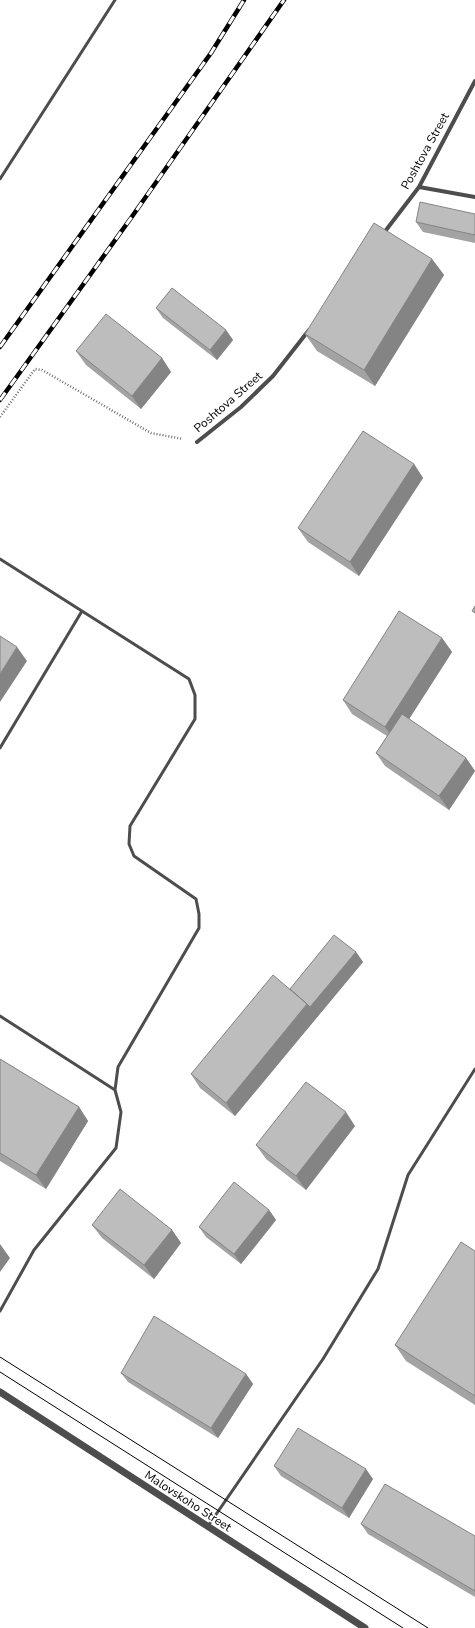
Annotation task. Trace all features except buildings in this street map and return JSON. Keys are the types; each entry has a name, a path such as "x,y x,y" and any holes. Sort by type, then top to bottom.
{"street":[{"name":"Poshtova Street","path":"380,238 419,187 475,81"},
{"path":"419,187 475,198"},
{"name":"Poshtova Street","path":"197,442 241,407 273,376 312,326"},
{"name":"Malovskoho Street","path":"0,1392 365,1628"}],"lane":[{"path":"0,179 115,0"},
{"path":"0,559 190,679 195,695 195,719 130,826 129,844 134,856 196,898 199,914 199,928 118,1067 115,1090 121,1112 116,1148 34,1250 0,1311"},
{"path":"0,748 82,611"},
{"path":"0,1016 115,1090"},
{"path":"207,1527 323,1359 378,1269 408,1175 475,1069"}],"path":[{"path":"0,417 35,369 42,370 151,433 197,442"}],"tram line":[{"path":"0,1357 428,1628"},
{"path":"0,1372 403,1628"}],"railway":[{"path":"0,347 211,53 244,0"},
{"path":"0,400 131,218 284,0"}]}
